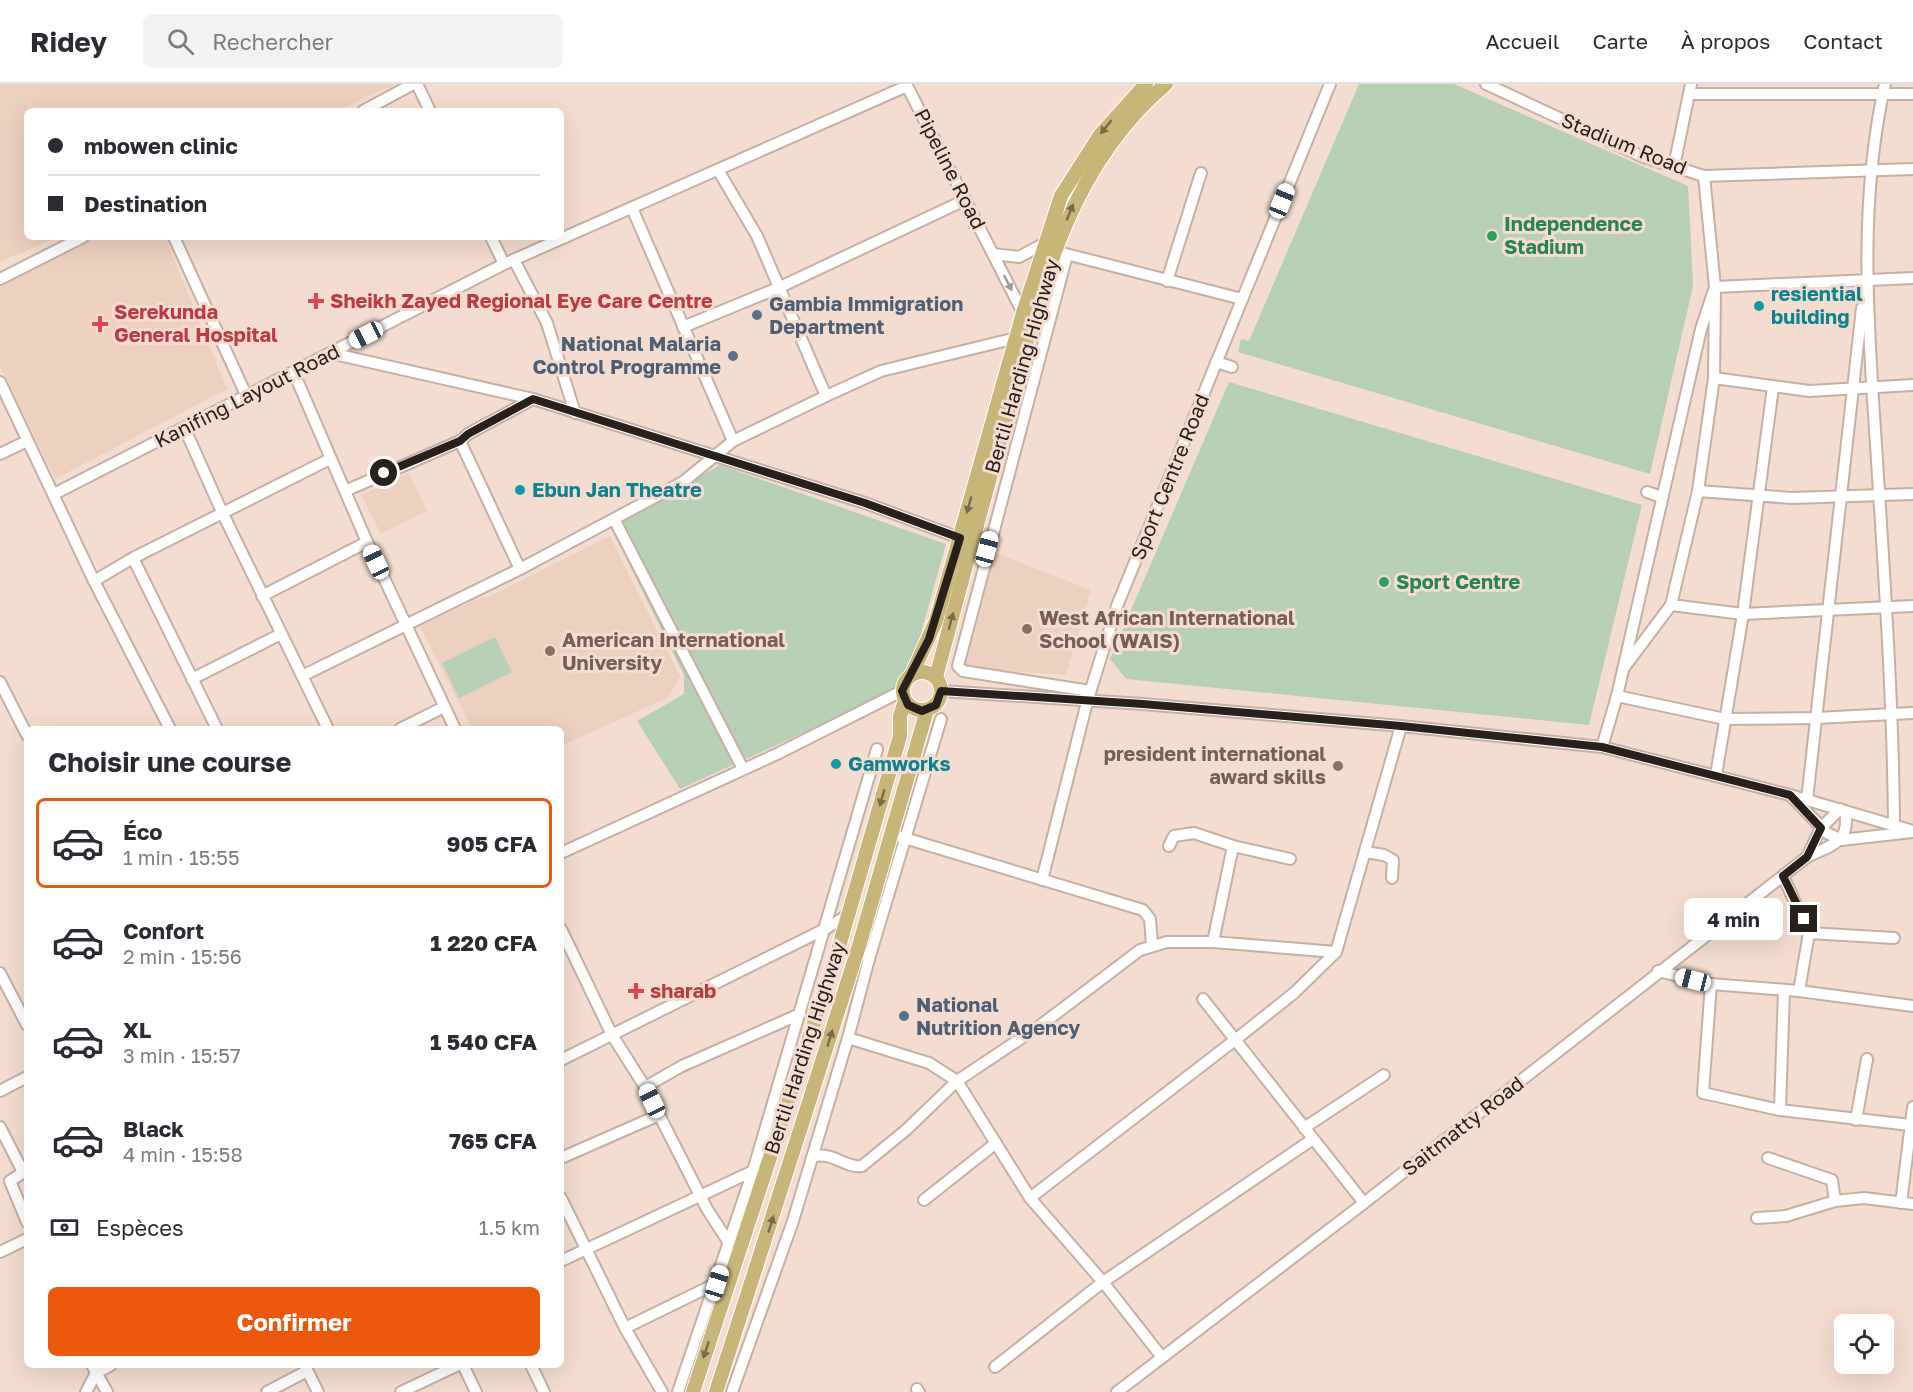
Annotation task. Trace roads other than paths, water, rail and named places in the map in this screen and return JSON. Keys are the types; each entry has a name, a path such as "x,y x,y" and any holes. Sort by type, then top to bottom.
{"main road":[{"name":"Bertil Harding Highway","path":"912,674 936,621 1023,313 1056,250 1061,196 1075,171 1115,115 1146,84"},
{"name":"Bertil Harding Highway","path":"936,677 1030,331 1073,203 1094,165 1122,129 1166,84"},
{"path":"927,672 936,677 941,691 939,701 927,710 917,710 904,696 905,681 912,674 927,672"},
{"name":"Bertil Harding Highway","path":"693,1392 848,915 900,736 900,716 904,696"},
{"name":"Bertil Harding Highway","path":"716,1392 859,946 927,710"}],"street":[{"path":"369,108 415,84 428,108"},
{"name":"Sport Centre Road","path":"1042,880 1090,691 1117,606 1330,84"},
{"name":"Stadium Road","path":"1486,84 1641,156 1704,176 1913,169"},
{"path":"1807,800 1865,281 1872,170 1885,84"},
{"name":"Pipeline Road","path":"907,85 1023,313"},
{"name":"Kanifing Layout Road","path":"564,238 907,85"},
{"path":"1674,166 1691,89 1882,96 1913,94"},
{"path":"718,170 757,236 826,396"},
{"path":"1167,280 1201,172"},
{"path":"1623,669 1671,606 1698,491 1714,378 1715,286 1704,176"},
{"path":"683,327 778,288 965,200"},
{"path":"632,208 733,441"},
{"path":"0,279 77,240"},
{"path":"175,240 247,397"},
{"path":"493,240 547,322 575,413"},
{"name":"Kanifing Layout Road","path":"54,494 509,262 559,240"},
{"path":"1090,691 963,671 958,666 1056,250 1242,299"},
{"name":"Pipeline Road","path":"993,254 1019,257 1056,250"},
{"path":"1715,286 1913,278"},
{"path":"1865,281 1893,714 1894,825"},
{"path":"1602,747 1617,696 1701,329 1715,286"},
{"path":"302,676 520,569 614,519 683,482 733,441 826,396 881,371 1016,338"},
{"path":"330,353 533,399 865,503 960,538"},
{"path":"1216,362 1232,367"},
{"path":"294,373 367,542 453,726"},
{"path":"1714,378 1809,391 1913,385"},
{"path":"0,382 94,581 168,726"},
{"path":"1716,775 1743,614 1773,387"},
{"path":"345,491 460,441 468,434 533,399"},
{"path":"185,429 262,596 327,726"},
{"path":"0,454 27,441"},
{"path":"460,441 520,569"},
{"path":"94,581 133,558 330,459"},
{"path":"1698,491 1840,497 1913,494"},
{"path":"1647,492 1662,497"},
{"path":"614,519 743,769"},
{"path":"262,596 367,542"},
{"path":"133,558 216,726"},
{"path":"1671,606 1743,614 1913,606"},
{"path":"192,679 281,634"},
{"path":"0,682 24,729"},
{"path":"941,691 1143,704 1401,726 1602,747 1716,775 1913,831"},
{"path":"564,852 904,696"},
{"path":"1617,696 1725,720 1913,713"},
{"path":"406,726 444,708"},
{"path":"732,1392 814,1156 869,959 941,719"},
{"path":"1030,1197 1294,993 1336,952 1401,726"},
{"path":"678,1392 717,1283 753,1171 877,749"},
{"path":"1790,795 1821,828 1846,840"},
{"path":"1807,857 1821,828 1842,810"},
{"path":"1842,810 1847,828 1846,840"},
{"path":"1807,857 1846,840 1913,831"},
{"path":"1169,846 1174,836 1194,833 1233,846 1290,859"},
{"path":"891,834 1143,910 1150,919 1152,945"},
{"path":"1213,942 1233,846"},
{"path":"1365,852 1384,855 1393,860 1392,879"},
{"name":"Saitmatty Road","path":"1117,1392 1161,1356 1364,1203 1658,971 1807,857"},
{"path":"1783,876 1809,933 1799,991"},
{"path":"564,1059 825,929 848,915"},
{"path":"1809,933 1894,938"},
{"path":"814,1156 828,1154 850,1165 862,1166 906,1130 957,1081 1041,1025 1127,958 1152,945 1213,942 1336,952"},
{"path":"859,946 869,959"},
{"path":"565,953 645,1087 700,1196 729,1243"},
{"path":"1658,971 1711,984 1799,991 1913,1006"},
{"path":"0,973 24,1019"},
{"path":"1711,984 1703,1093 1780,1110 1910,1125"},
{"path":"1780,1110 1784,991"},
{"path":"1203,999 1364,1203"},
{"path":"645,1087 682,1066 800,1014"},
{"path":"848,1038 929,1063 957,1081 1030,1197 1103,1282 1161,1356"},
{"path":"1856,1120 1867,1059"},
{"path":"1304,1128 1384,1075"},
{"path":"0,1091 24,1079"},
{"path":"1901,1203 1913,1107"},
{"path":"564,1157 659,1114"},
{"path":"0,1127 24,1169"},
{"path":"995,1367 1103,1282 1312,1139"},
{"path":"924,1200 996,1143"},
{"path":"1768,1158 1832,1180 1835,1201"},
{"path":"24,1171 12,1177 10,1183 24,1215"},
{"path":"564,1260 753,1171"},
{"path":"1757,1218 1786,1216 1835,1201 1863,1198 1913,1204"},
{"path":"564,1204 625,1328 662,1392"},
{"path":"0,1252 24,1240"},
{"path":"625,1328 717,1283"},
{"path":"267,1392 306,1368 318,1392"},
{"path":"400,1392 452,1368"},
{"path":"464,1368 476,1392"},
{"path":"532,1368 544,1392"},
{"path":"86,1392 94,1369"},
{"path":"94,1369 107,1392"}],"place":[{"name":"Independence Stadium","path":"1492,236"},
{"name":"Sheikh Zayed Regional Eye Care Centre","path":"316,301"},
{"name":"resiential building","path":"1759,306"},
{"name":"Gambia Immigration Department","path":"757,315"},
{"name":"Serekunda General Hospital","path":"100,324"},
{"name":"National Malaria Control Programme","path":"733,356"},
{"name":"Ebun Jan Theatre","path":"520,490"},
{"name":"Sport Centre","path":"1384,582"},
{"name":"West African International School (WAIS)","path":"1027,629"},
{"name":"American International University","path":"550,651"},
{"name":"Gamworks","path":"836,764"},
{"name":"president international award skills","path":"1338,766"},
{"name":"sharab","path":"636,991"},
{"name":"National Nutrition Agency","path":"904,1016"}]}
